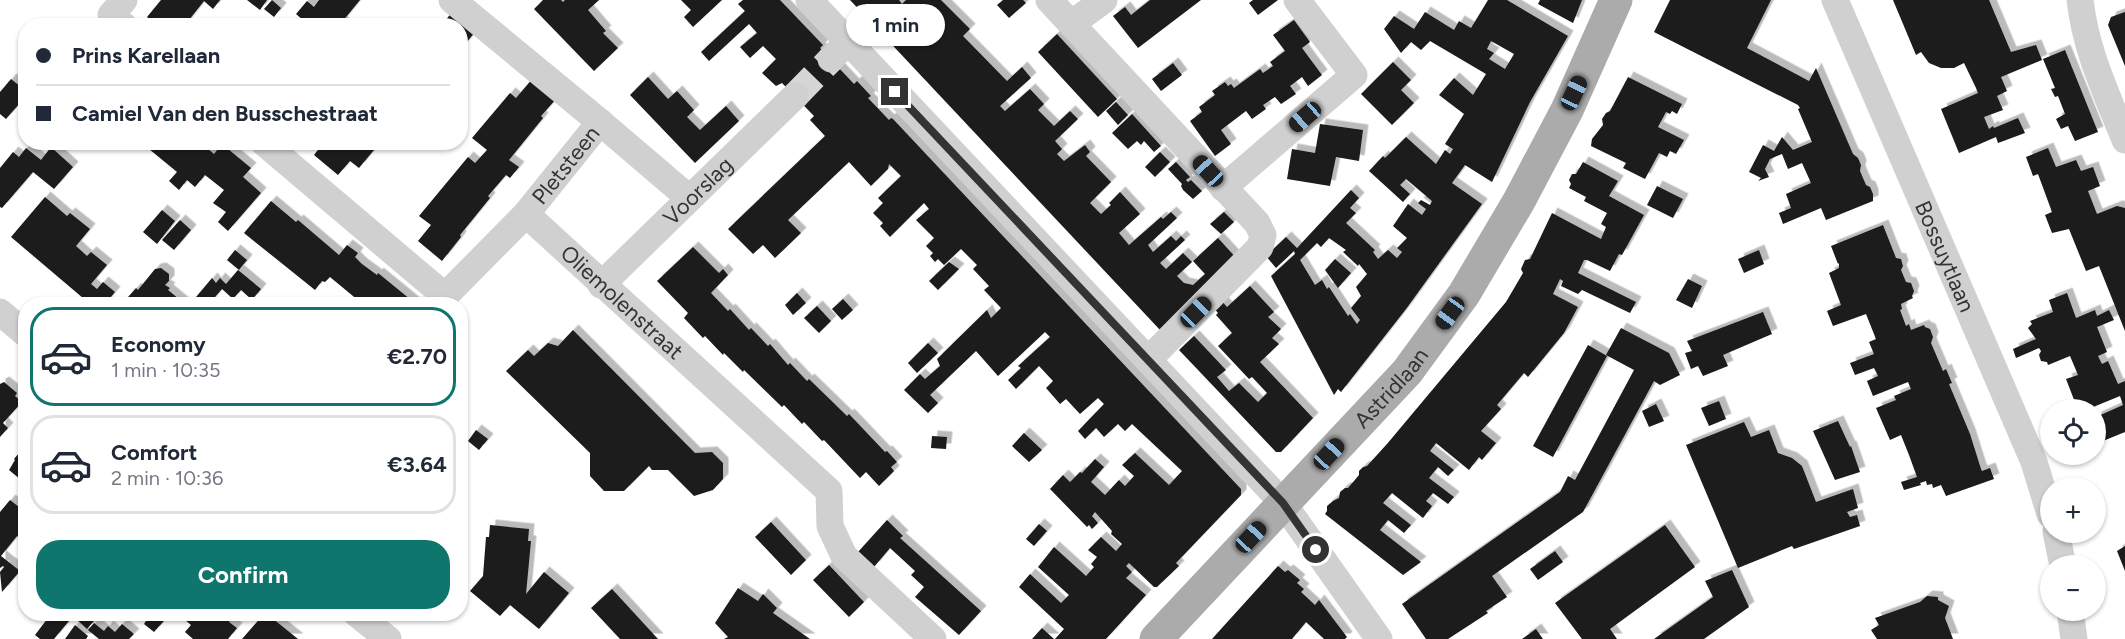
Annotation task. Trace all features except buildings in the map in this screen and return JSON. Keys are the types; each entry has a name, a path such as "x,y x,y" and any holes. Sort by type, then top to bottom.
{"main road":[{"name":"Astridlaan","path":"1156,639 1407,372 1464,294 1519,201 1567,110 1616,0"}],"street":[{"path":"115,18 111,15 124,0"},
{"path":"452,0 600,122"},
{"path":"809,0 839,50 1148,360 1283,503 1379,639"},
{"path":"1049,0 1262,229 1263,242 1260,247 1148,360"},
{"path":"1071,24 1104,0"},
{"path":"1223,188 1354,75 1296,0"},
{"name":"Bossuytlaan","path":"1835,0 2034,462 2040,482"},
{"path":"2080,0 2090,52 2125,140"},
{"name":"Voorslag","path":"601,285 795,96"},
{"name":"Pletsteen","path":"526,214 600,122 689,198"},
{"path":"278,150 445,296 526,214"},
{"name":"Oliemolenstraat","path":"526,214 829,491 830,526 844,556 933,639"},
{"path":"0,312 18,327"},
{"path":"366,621 388,639"},
{"path":"2072,621 2074,639"}],"tunnel":[{"path":"795,96 831,59"}],"route":[{"path":"895,92 1283,503 1316,550"}]}
